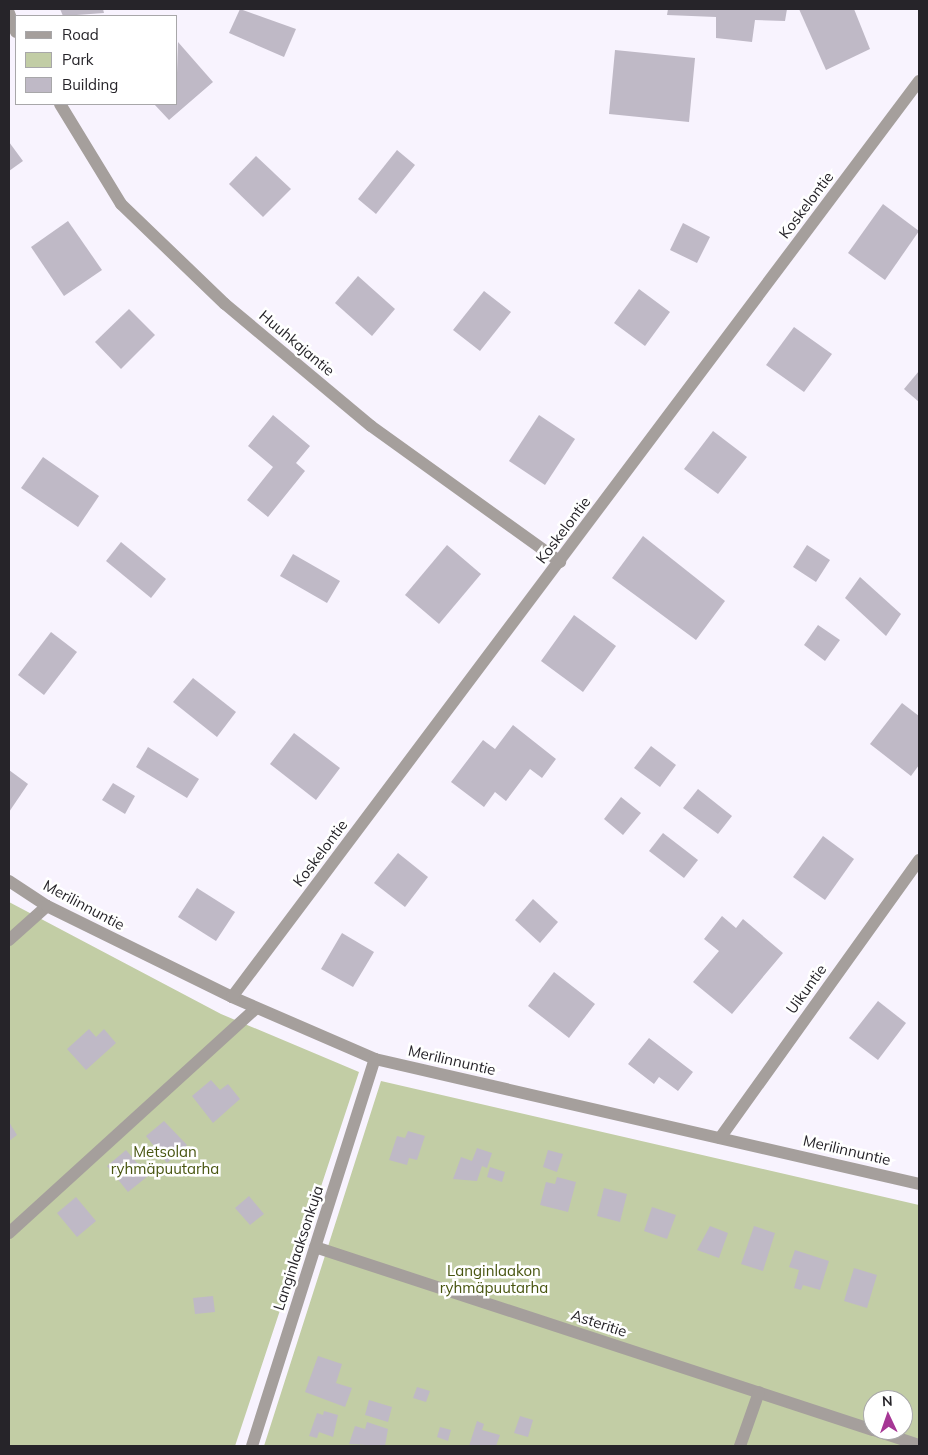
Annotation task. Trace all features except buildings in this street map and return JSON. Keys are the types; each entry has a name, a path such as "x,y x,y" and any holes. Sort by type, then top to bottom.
{"street":[{"path":"9,13 15,29"},
{"name":"Koskelontie","path":"232,997 919,81"},
{"name":"Huuhkajantie","path":"61,105 121,204 225,304 371,426 560,562"},
{"name":"Uikuntie","path":"720,1138 919,860"},
{"name":"Merilinnuntie","path":"9,881 48,906 232,997 375,1059 919,1184"},
{"path":"9,940 48,906"},
{"path":"9,1233 256,1008"},
{"name":"Langinlaaksonkuja","path":"252,1446 375,1059"},
{"name":"Asteritie","path":"315,1247 863,1426"},
{"path":"740,1446 759,1392"},
{"name":"Asteritie","path":"904,1440 919,1445"}],"green space":[{"name":"Metsolan ryhmäpuutarha","path":"9,902 221,1014 359,1072 235,1446 9,1446"},
{"name":"Langinlaakon ryhmäpuutarha","path":"381,1081 919,1205 919,1446 264,1446"}]}
